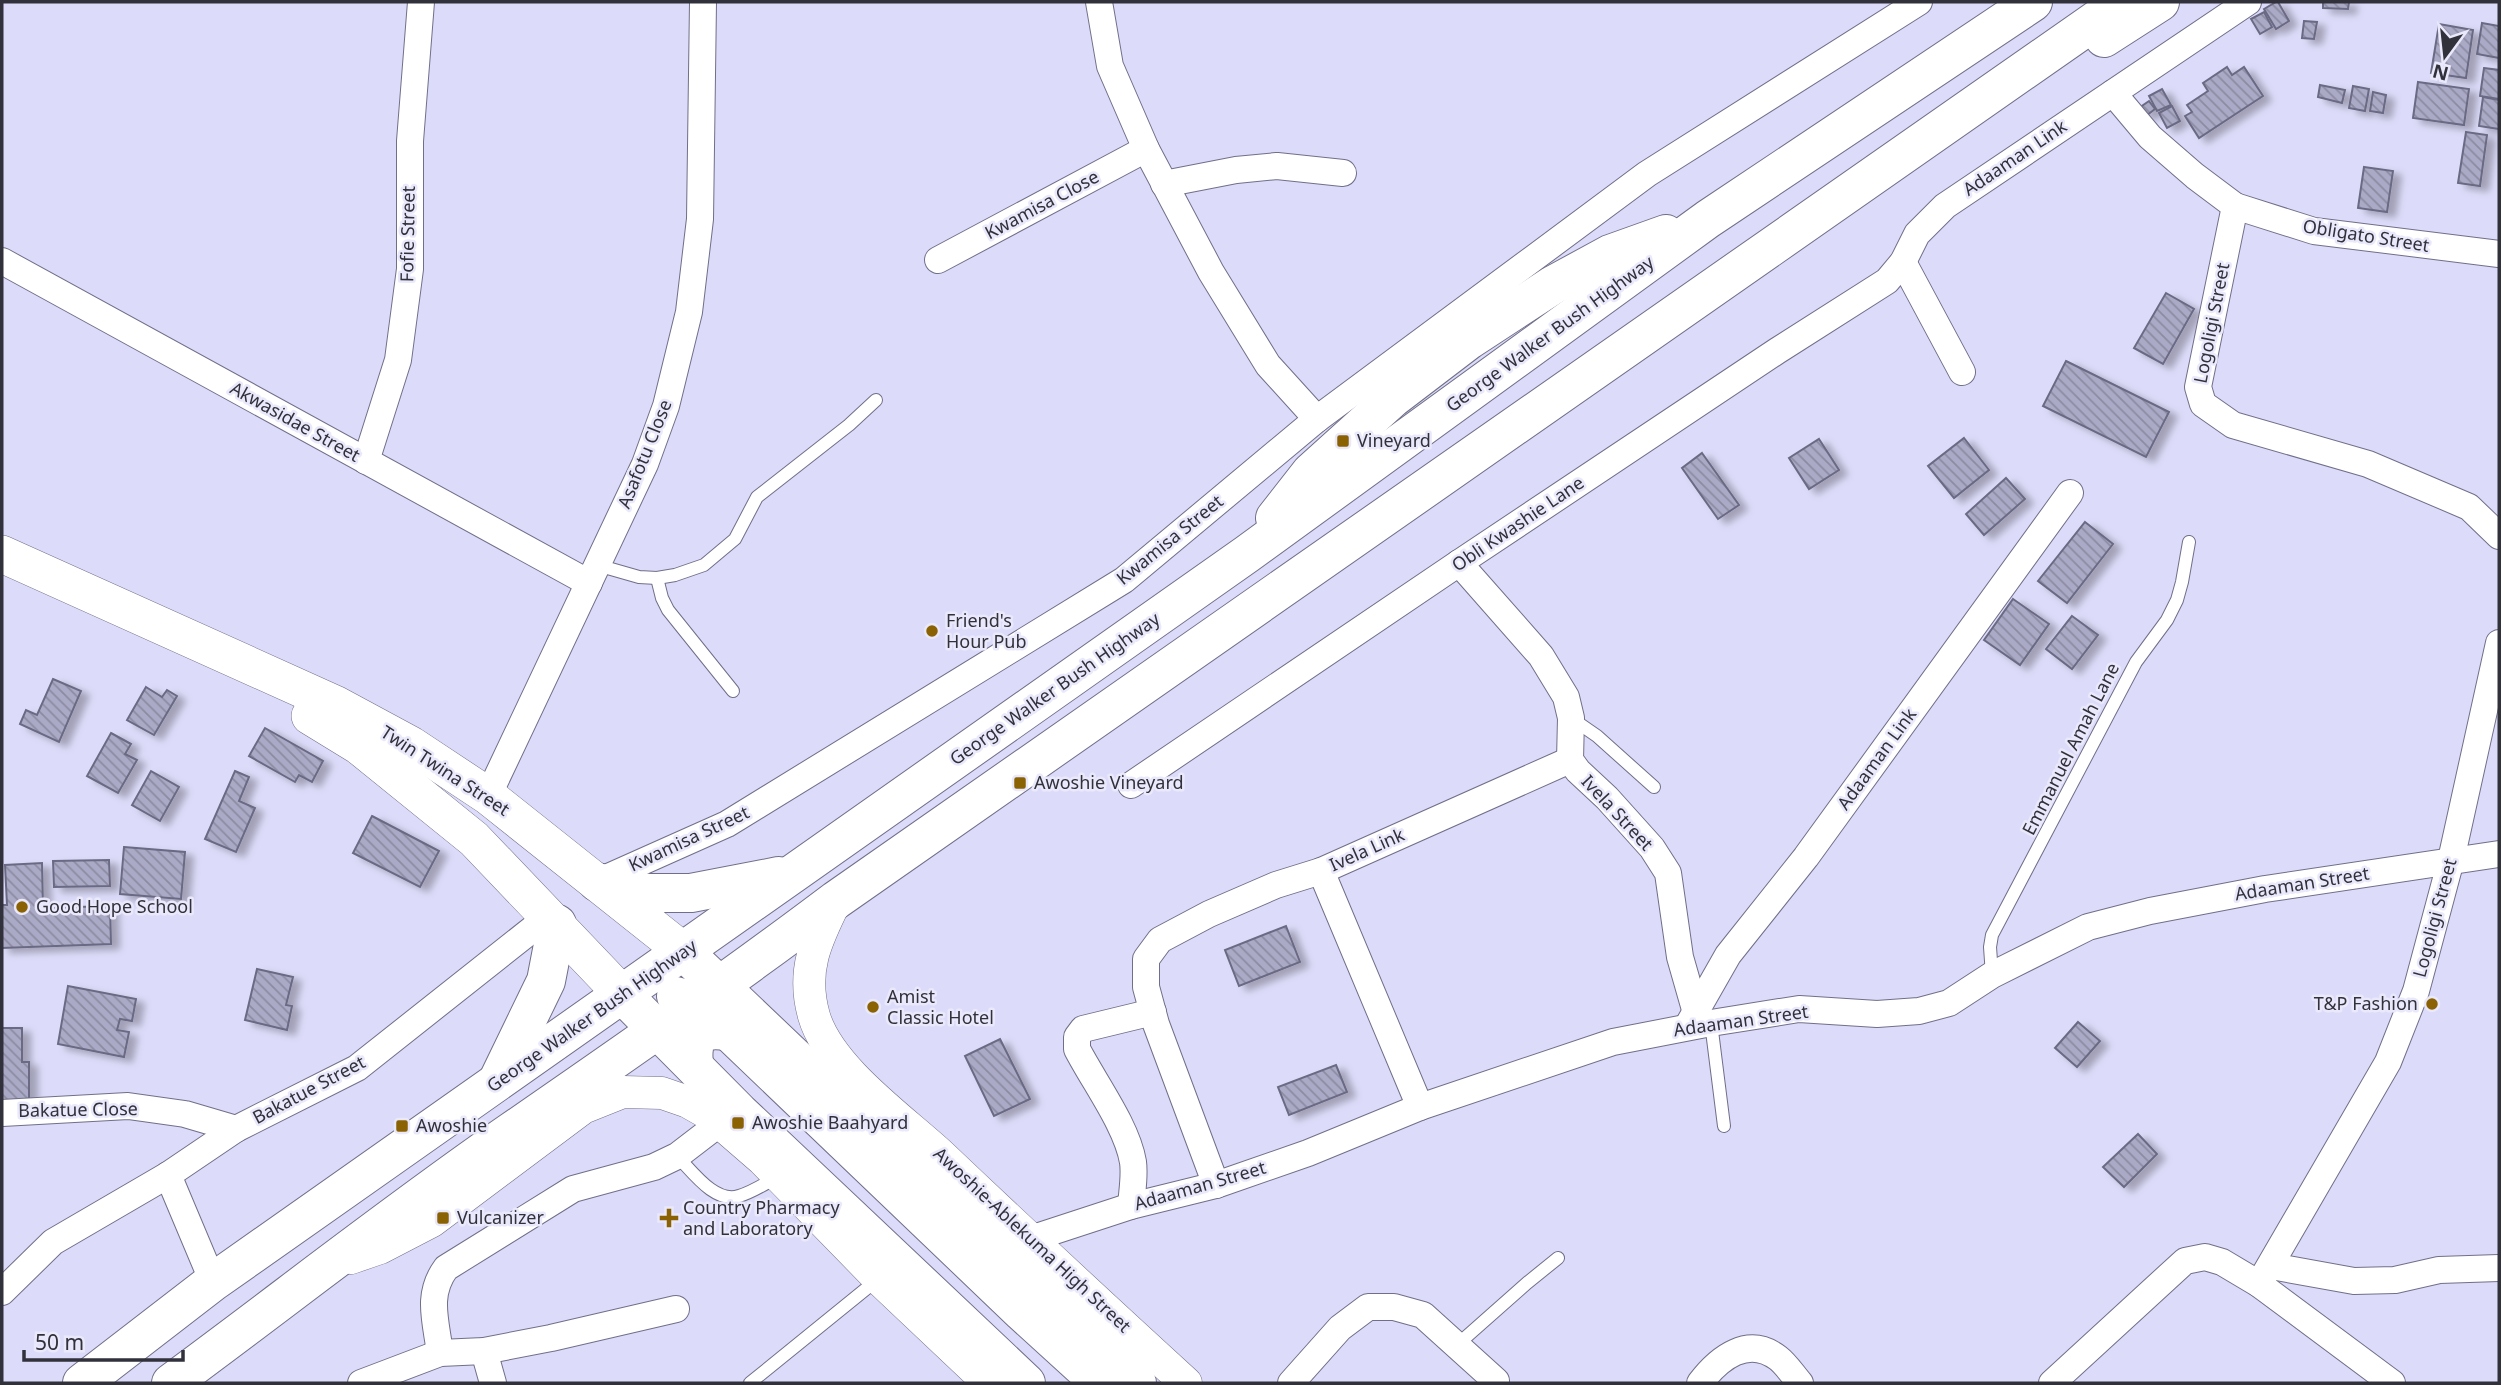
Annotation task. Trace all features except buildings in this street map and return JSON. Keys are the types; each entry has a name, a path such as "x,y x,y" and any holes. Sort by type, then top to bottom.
{"main road":[{"name":"George Walker Bush Highway","path":"82,1383 213,1282 1247,554 1708,219 2033,2"},
{"path":"172,1383 512,1131 710,994 836,900 2122,2"},
{"path":"1880,170 1947,143 2160,2"},
{"name":"Twin Twina Street","path":"2,554 335,704 411,745 488,796 683,951"},
{"name":"Twin Twina Street","path":"181,636 359,747 474,839 622,995"},
{"path":"597,881 648,892 691,893 794,873"},
{"path":"497,1083 546,981 553,920"},
{"path":"683,951 730,1032 1022,1312 1100,1383"},
{"path":"622,995 710,994"},
{"name":"Awoshie-Ablekuma High Street","path":"710,994 1138,1383"},
{"path":"622,995 694,1065 889,1271 1026,1383"},
{"path":"694,1065 692,1048 697,1036 708,1030 730,1032"},
{"path":"191,1383 221,1346"}],"street":[{"name":"Fofie Street","path":"366,461 398,360 410,269 410,141 421,2"},
{"name":"Asafotu Close","path":"488,796 645,464 666,406 689,312 700,219 703,2"},
{"path":"1099,2 1110,66 1164,184 1211,272 1268,365 1317,419"},
{"name":"Kwamisa Street","path":"597,881 727,824 1124,580 1317,419 1647,174 1919,2"},
{"name":"Adaaman Link","path":"1903,262 1917,234 1945,206 2248,2"},
{"path":"2113,93 2150,137 2235,206"},
{"name":"Kwamisa Close","path":"937,260 1146,149"},
{"path":"1164,184 1236,170 1277,166 1343,173"},
{"name":"Obligato Street","path":"2235,206 2314,231 2499,254"},
{"name":"Logoligi Street","path":"2235,206 2198,387 2203,404 2233,425 2368,464 2469,507 2499,537"},
{"name":"Akwasidae Street","path":"2,261 366,461 593,574"},
{"path":"1903,262 1962,372"},
{"name":"Obli Kwashie Lane","path":"1131,785 1777,351 1887,281 1903,262"},
{"name":"Adaaman Link","path":"1698,1021 1728,955 1805,857 2070,493"},
{"name":"Ivela Street","path":"1459,563 1541,656 1566,697 1571,718 1570,760 1652,848 1668,873 1679,957 1698,1021"},
{"name":"Logoligi Street","path":"2265,1275 2388,1062 2416,991 2451,860 2499,643"},
{"name":"Ivela Link","path":"1420,1107 1321,870 1570,760"},
{"name":"Adaaman Street","path":"1030,1240 1131,1206 1216,1185 1308,1153 1420,1107 1613,1042 1698,1021 1799,1009 1877,1014 1919,1011 1950,1003 1992,975 2088,927 2150,911 2265,889 2499,854"},
{"path":"1216,1185 1153,1012 1146,987 1146,959 1160,940 1209,914 1321,870"},
{"name":"Awoshie-Ablekuma High Street","path":"836,900 812,955 808,987 814,1018 828,1047 884,1105 1186,1383"},
{"name":"Bakatue Street","path":"2,1292 53,1242 168,1175 236,1129 357,1069 553,920"},
{"path":"1131,1206 1133,1163 1123,1130 1077,1049 1077,1037 1083,1029 1153,1012"},
{"path":"324,1268 380,1248 432,1221 583,1108 623,1092 662,1093 688,1102 720,1123 889,1271 989,1383"},
{"name":"Bakatue Close","path":"2,1112 128,1106 185,1114 236,1129"},
{"path":"440,1353 433,1294 437,1280 446,1268 573,1189 653,1167 677,1156 720,1123"},
{"path":"168,1175 213,1282"},
{"path":"2052,1383 2185,1261 2205,1257 2265,1275 2354,1281 2395,1280 2439,1270 2499,1268"},
{"path":"2265,1275 2390,1383"},
{"path":"1291,1383 1340,1328 1368,1307 1394,1307 1423,1315 1496,1381"},
{"path":"361,1383 440,1353 484,1350 551,1338 676,1309"},
{"path":"1700,1383 1724,1357 1740,1349 1759,1348 1779,1358 1800,1383"},
{"path":"484,1350 493,1383"}],"lane":[{"path":"593,574 657,578 704,565 735,539 757,497 849,425 876,400"},
{"name":"Emmanuel Amah Lane","path":"1992,975 1992,935 2136,662 2167,620 2177,600 2189,542"},
{"path":"657,578 668,610 733,691"},
{"path":"1571,718 1597,736 1654,787"},
{"path":"1698,1021 1724,1126"},
{"path":"677,1156 715,1192 725,1196 737,1197 779,1176"},
{"path":"1457,1345 1558,1258"},
{"path":"750,1383 889,1271"}],"place":[{"name":"Vineyard","path":"1343,441"},
{"name":"Friend's Hour Pub","path":"932,631"},
{"name":"Awoshie Vineyard","path":"1020,783"},
{"name":"Good Hope School","path":"22,907"},
{"name":"T&P Fashion","path":"2432,1004"},
{"name":"Amist Classic Hotel","path":"873,1007"},
{"name":"Awoshie Baahyard","path":"738,1123"},
{"name":"Awoshie","path":"402,1126"},
{"name":"Vulcanizer","path":"443,1218"},
{"name":"Country Pharmacy and Laboratory","path":"669,1218"}]}
